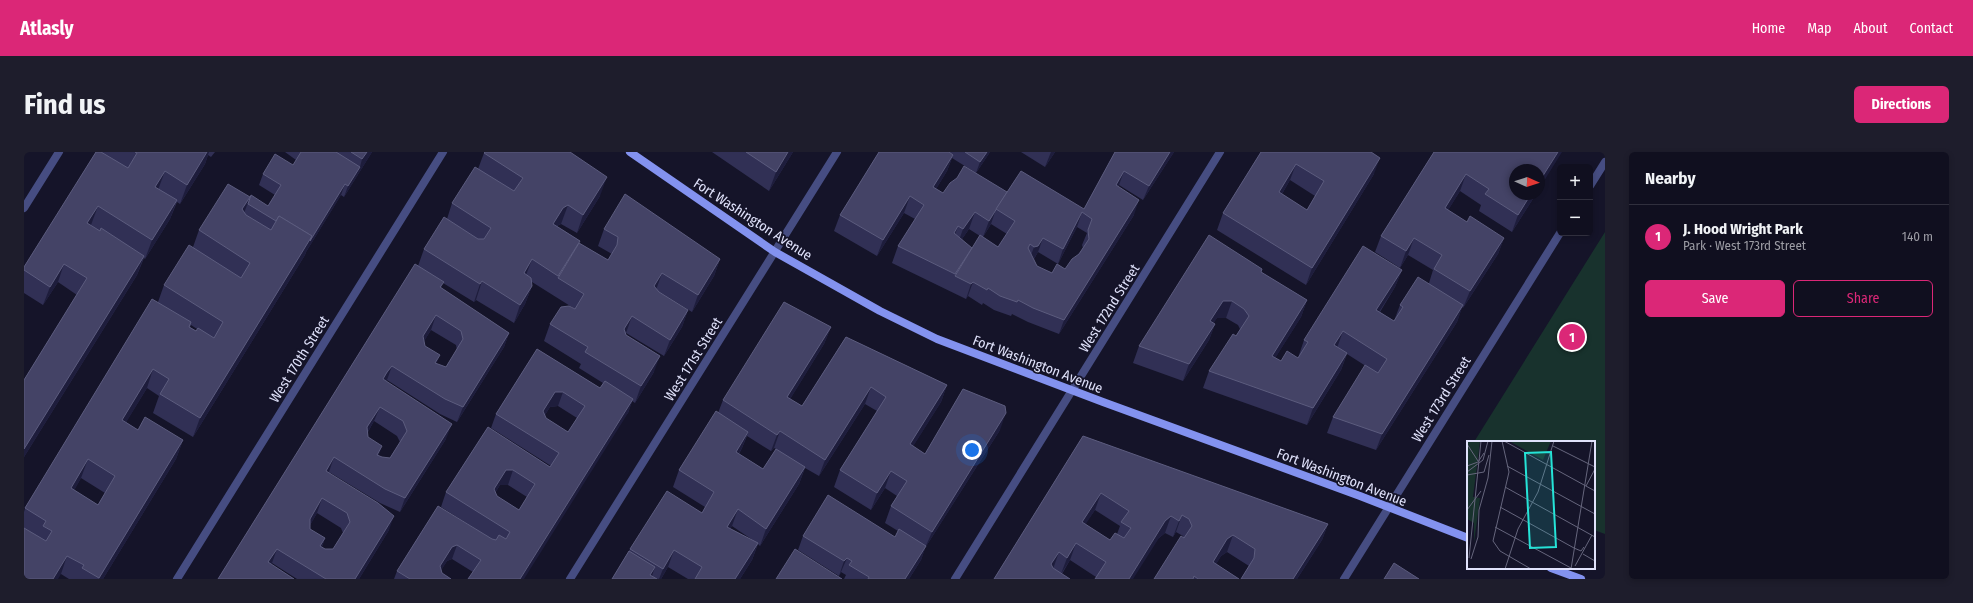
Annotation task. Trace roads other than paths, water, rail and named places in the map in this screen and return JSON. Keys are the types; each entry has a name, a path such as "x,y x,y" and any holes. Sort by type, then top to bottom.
{"main road":[{"name":"Fort Washington Avenue","path":"630,152 775,252 853,296 917,329 968,352 1389,507 1467,538"},
{"path":"1553,569 1581,579"}],"street":[{"path":"24,208 59,152"},
{"name":"West 170th Street","path":"176,579 443,152"},
{"name":"West 171st Street","path":"570,579 837,152"},
{"name":"West 172nd Street","path":"955,579 1220,152"},
{"path":"1593,181 1605,162"},
{"name":"West 173rd Street","path":"1344,579 1558,236"}],"place":[{"name":"J. Hood Wright Park","path":"1572,337"}]}
